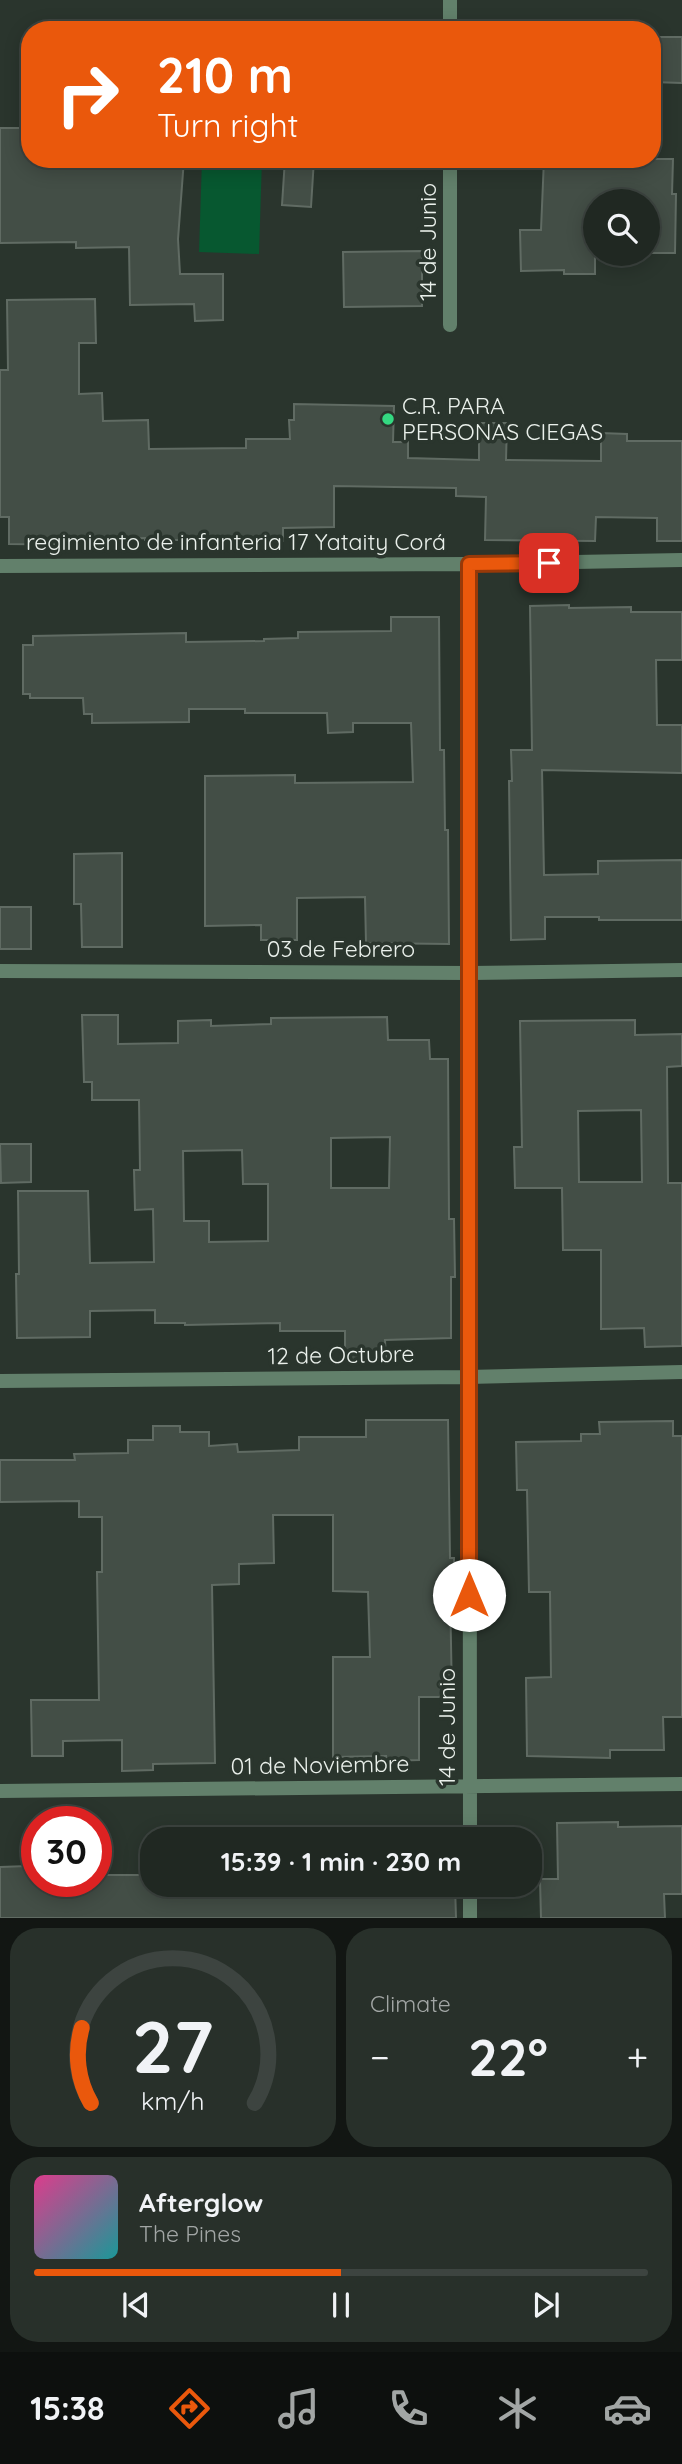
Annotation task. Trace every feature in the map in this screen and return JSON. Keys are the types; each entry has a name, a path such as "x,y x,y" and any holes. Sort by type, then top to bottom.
{"street":[{"path":"450,0 450,21"},
{"name":"14 de Junio","path":"450,168 450,325"},
{"name":"regimiento de infanteria 17 Yataity Corá","path":"0,566 469,564 682,560"},
{"name":"14 de Junio","path":"469,564 470,1827"},
{"name":"03 de Febrero","path":"0,971 682,970"},
{"name":"12 de Octubre","path":"0,1381 468,1377 682,1372"},
{"name":"01 de Noviembre","path":"0,1791 682,1784"},
{"path":"470,1897 470,1918"}],"green space":[{"path":"202,168 262,168 259,254 199,252"}],"building":[{"path":"661,37 682,37 682,83 661,82"},
{"path":"0,128 21,128 21,168 183,168 178,239 180,274 223,274 223,320 195,321 194,304 130,305 129,247 76,248 76,242 0,243"},
{"path":"661,159 673,159 672,194 676,194 675,253 660,253 660,189 583,189 583,266 595,266 595,274 564,274 564,270 521,271 520,230 541,230 544,168 661,168"},
{"path":"284,168 313,168 311,207 282,205"},
{"path":"422,251 422,306 344,307 343,252"},
{"path":"95,299 96,343 79,343 79,394 102,393 103,421 148,420 149,449 246,448 246,439 290,439 289,420 294,420 294,404 394,406 393,442 408,442 408,458 479,460 479,423 507,423 506,460 601,461 601,433 627,434 627,441 682,441 682,541 657,541 657,518 596,517 595,541 485,540 486,497 456,496 456,488 334,486 334,527 283,528 283,541 196,542 145,538 91,540 91,545 9,544 9,517 0,517 0,370 8,370 7,300"},
{"path":"569,605 569,608 631,607 631,612 682,612 682,660 656,660 657,725 682,725 682,773 542,770 544,875 598,874 598,861 682,860 682,920 545,917 545,939 511,940 509,781 512,781 511,750 532,750 530,606"},
{"path":"391,617 439,617 440,750 444,750 445,830 448,830 449,944 366,943 365,897 297,898 297,940 261,940 261,925 205,926 205,776 295,775 295,783 413,782 411,723 353,723 353,732 328,733 327,713 245,713 245,709 189,709 189,722 92,723 92,714 84,714 83,698 30,698 30,694 23,694 23,645 33,645 33,636 186,633 186,642 264,641 298,638 298,632 391,631"},
{"path":"122,853 122,947 82,947 81,904 74,904 74,854"},
{"path":"0,907 31,907 31,949 0,949"},
{"path":"82,1015 118,1015 118,1044 178,1043 178,1021 211,1020 211,1026 271,1024 271,1018 387,1017 388,1040 429,1040 430,1059 448,1059 449,1219 454,1219 455,1277 451,1277 451,1338 385,1340 386,1359 345,1359 345,1331 280,1331 280,1323 155,1323 155,1310 90,1311 90,1337 17,1338 18,1191 88,1191 90,1263 154,1262 153,1209 135,1210 134,1170 140,1170 139,1100 92,1100 92,1082 84,1082","holes":["390,1137 389,1188 331,1188 331,1138","242,1150 243,1184 268,1184 268,1241 209,1242 209,1221 184,1221 183,1151"]},
{"path":"635,1020 635,1035 682,1034 682,1066 667,1067 668,1183 682,1183 682,1346 645,1347 644,1328 601,1329 601,1250 563,1250 562,1188 515,1188 514,1147 522,1147 520,1021","holes":["641,1110 642,1182 579,1182 578,1111"]},
{"path":"0,1144 31,1144 31,1182 1,1183"},
{"path":"366,1420 448,1420 450,1558 454,1558 454,1590 450,1590 452,1697 419,1697 419,1760 386,1761 386,1756 333,1757 333,1657 370,1657 368,1592 333,1591 333,1515 273,1515 274,1563 239,1564 239,1584 212,1585 215,1763 153,1764 153,1770 122,1771 122,1740 63,1741 63,1756 32,1756 31,1700 99,1700 97,1572 102,1572 102,1517 79,1517 79,1501 0,1502 0,1460 75,1460 74,1454 128,1453 128,1440 153,1440 153,1426 180,1426 180,1432 209,1432 209,1446 237,1444 238,1452 299,1450 299,1437 366,1437"},
{"path":"673,1421 673,1436 682,1436 682,1717 663,1717 664,1750 610,1750 610,1758 527,1756 526,1678 551,1677 550,1592 529,1592 527,1490 517,1490 516,1442 581,1441 581,1434 600,1434 599,1422"},
{"path":"618,1822 618,1827 682,1826 682,1894 664,1894 665,1918 541,1918 542,1879 558,1879 557,1823"},
{"path":"21,1866 21,1897 112,1897 112,1875 140,1875 140,1897 455,1897 456,1918 0,1918 0,1867"}],"place":[{"name":"C.R. PARA PERSONAS CIEGAS","path":"388,419"}],"route":[{"path":"469,1595 469,564 549,563"}]}
